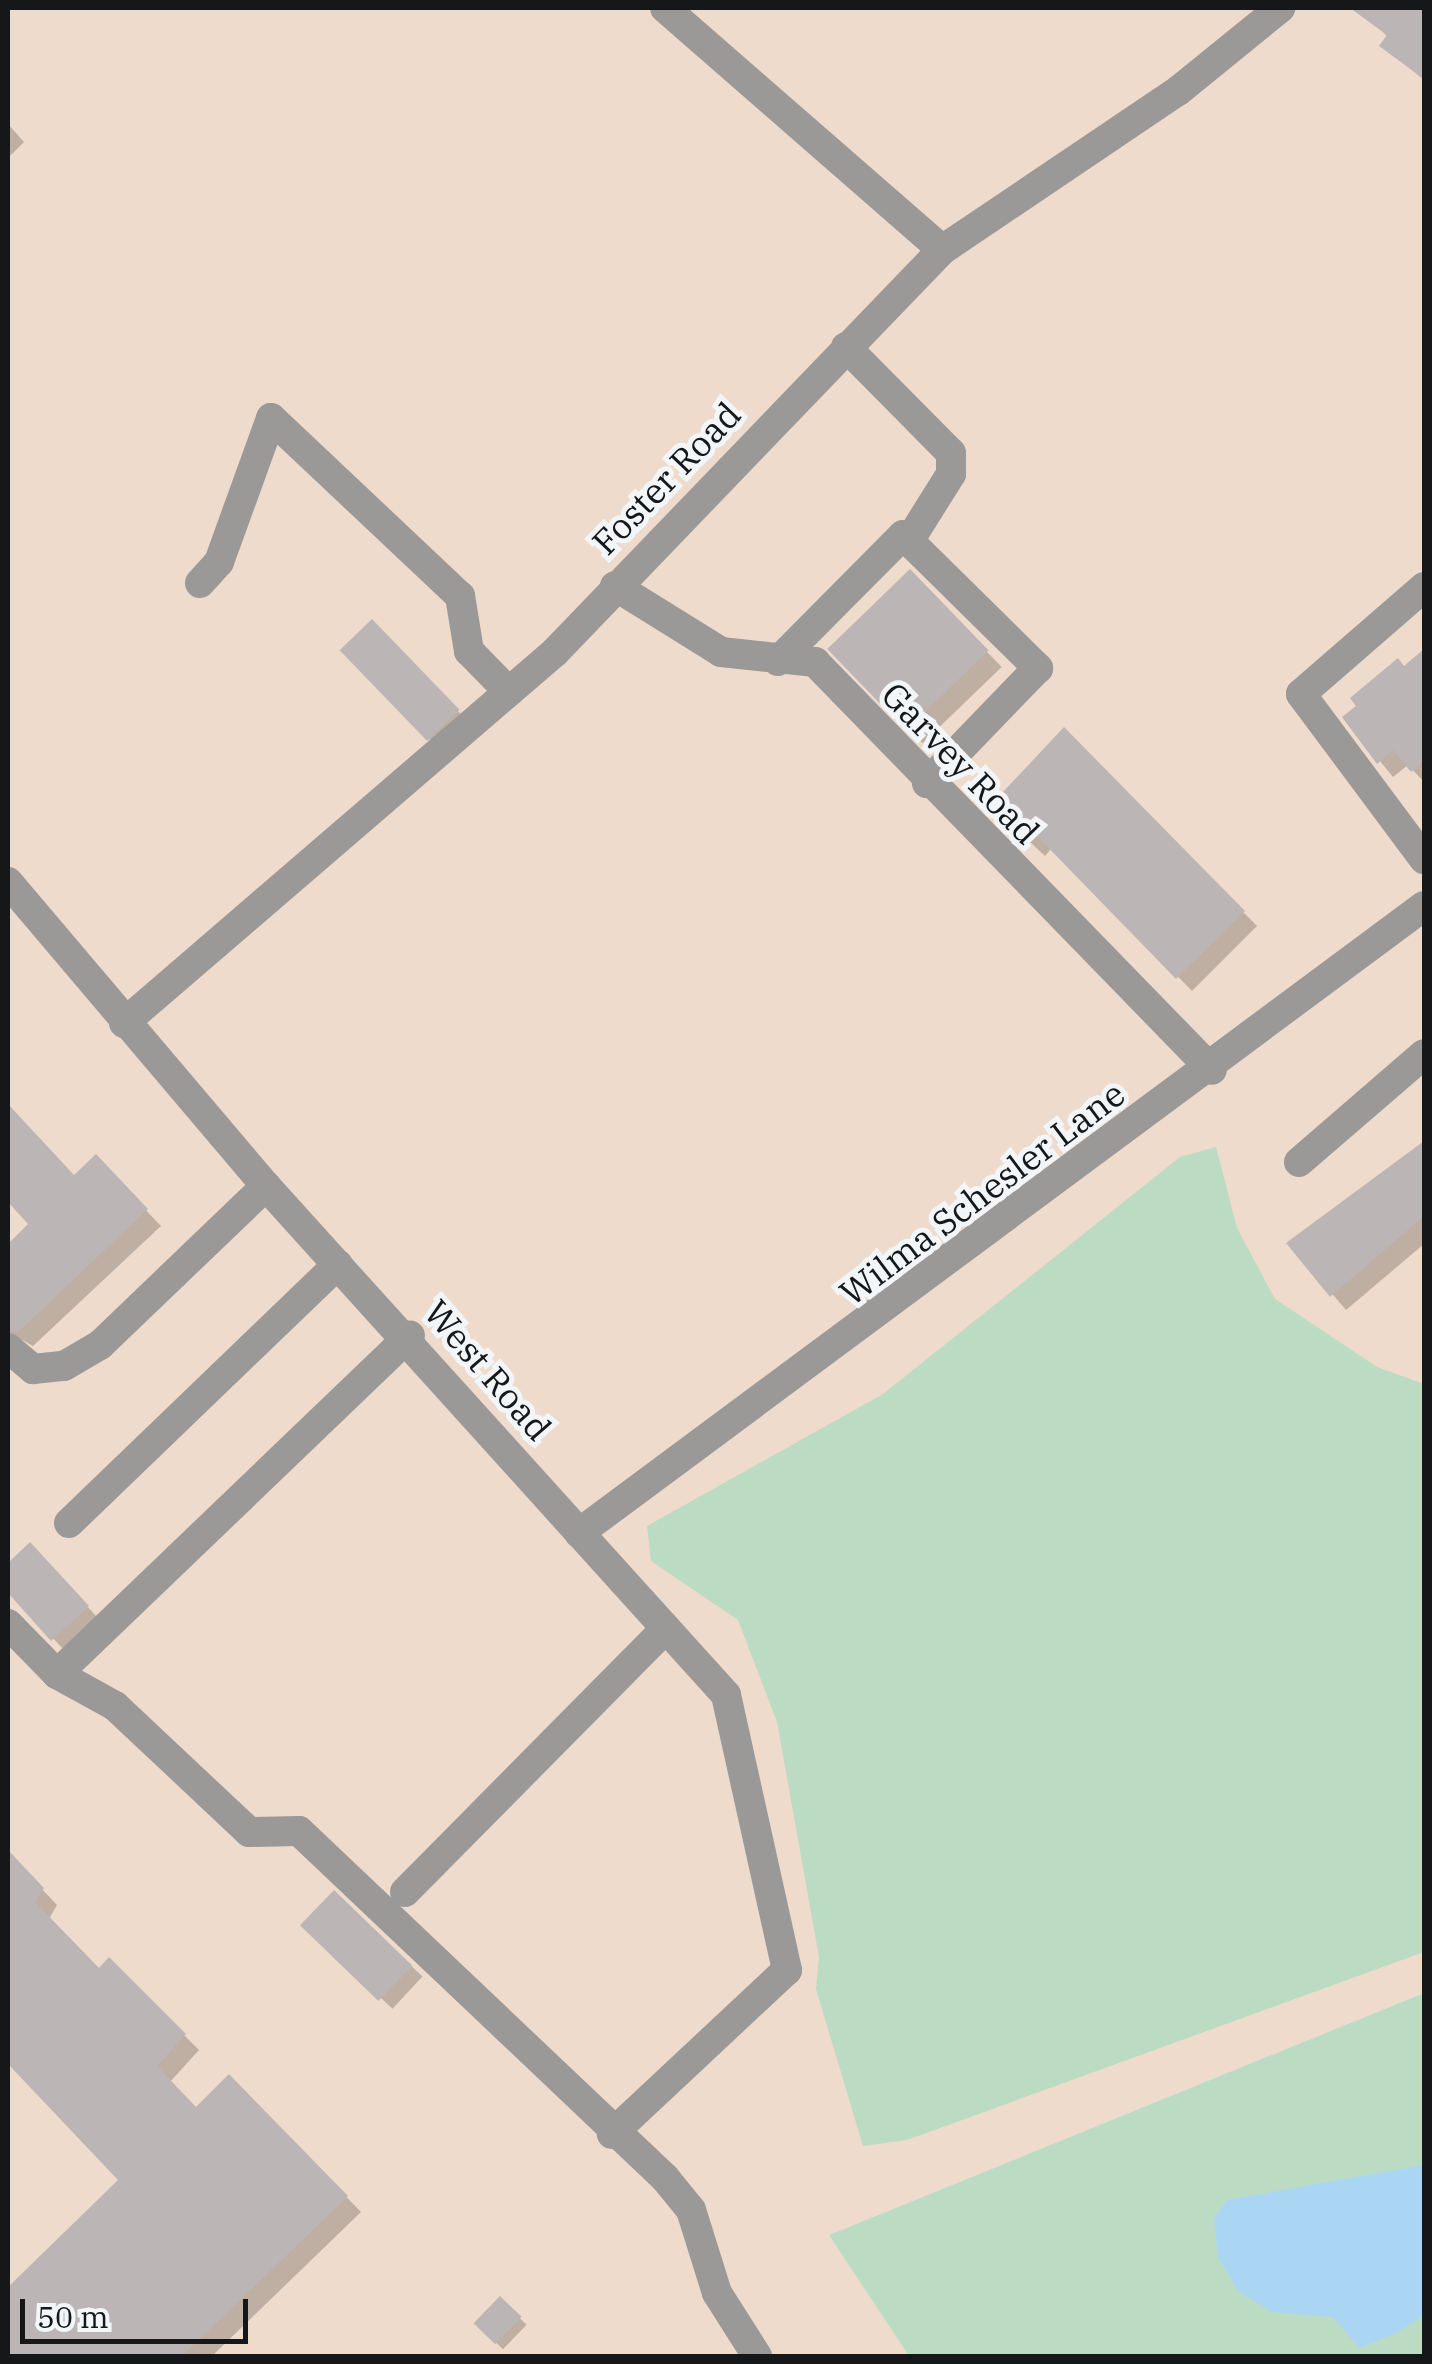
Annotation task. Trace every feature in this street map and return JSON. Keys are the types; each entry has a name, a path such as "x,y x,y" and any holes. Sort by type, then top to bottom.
{"street":[{"path":"664,8 942,250"},
{"name":"Foster Road","path":"124,1024 509,692 942,250 1178,91 1280,8"},
{"path":"846,348 951,454 951,474 910,541"},
{"path":"200,583 218,562 271,418 460,596 469,650 509,692"},
{"path":"778,661 903,535 1038,668 927,783"},
{"name":"Garvey Road","path":"615,586 690,640 778,661 815,662 927,783 1212,1070"},
{"path":"1424,587 1301,694 1424,859"},
{"name":"West Road","path":"8,882 124,1024 266,1186 410,1336 579,1533 706,1666 738,1724 787,1970 612,2134"},
{"name":"Wilma Schesler Lane","path":"579,1533 1212,1070 1424,906"},
{"path":"1298,1162 1424,1054"},
{"path":"8,1348 33,1369 64,1366 100,1345 266,1186"},
{"path":"69,1523 338,1264"},
{"path":"56,1674 410,1336"},
{"path":"8,1624 56,1674 114,1706 248,1832 299,1831 691,2210 717,2292 757,2356"},
{"path":"405,1892 666,1628"}],"shaded area":[{"path":"8,8 1424,8 1424,1993 829,2235 909,2356 8,2356"}],"green space":[{"path":"1216,1147 1237,1228 1275,1299 1377,1367 1424,1384 1424,1952 907,2140 863,2146 816,1989 819,1957 777,1722 738,1620 651,1561 647,1526 883,1394 1180,1157"},
{"path":"1424,1993 1424,2356 909,2356 829,2235"}],"water":[{"path":"1424,2165 1424,2315 1395,2334 1359,2348 1333,2317 1272,2312 1238,2291 1218,2257 1214,2219 1227,2200"}],"building":[{"path":"1350,8 1424,8 1424,79 1379,46 1387,35"},
{"path":"910,569 988,650 906,730 827,649"},
{"path":"372,619 460,710 427,741 340,650"},
{"path":"1424,649 1424,761 1411,772 1393,750 1377,764 1342,717 1356,706 1350,698 1398,658 1404,666"},
{"path":"1064,727 1245,911 1176,979 1037,836 1029,844 989,807"},
{"path":"8,1104 74,1175 96,1154 148,1209 18,1332 8,1330 8,1244 28,1224 8,1202"},
{"path":"1424,1141 1424,1216 1330,1297 1286,1243"},
{"path":"30,1542 89,1606 51,1641 8,1593 8,1563"},
{"path":"8,1850 44,1888 35,1902 99,1968 109,1957 186,2034 157,2066 196,2107 229,2074 348,2196 182,2356 8,2356 8,2287 118,2180 8,2064"},
{"path":"334,1890 412,1966 378,2001 300,1925"},
{"path":"500,2296 522,2317 495,2344 474,2323"}]}
